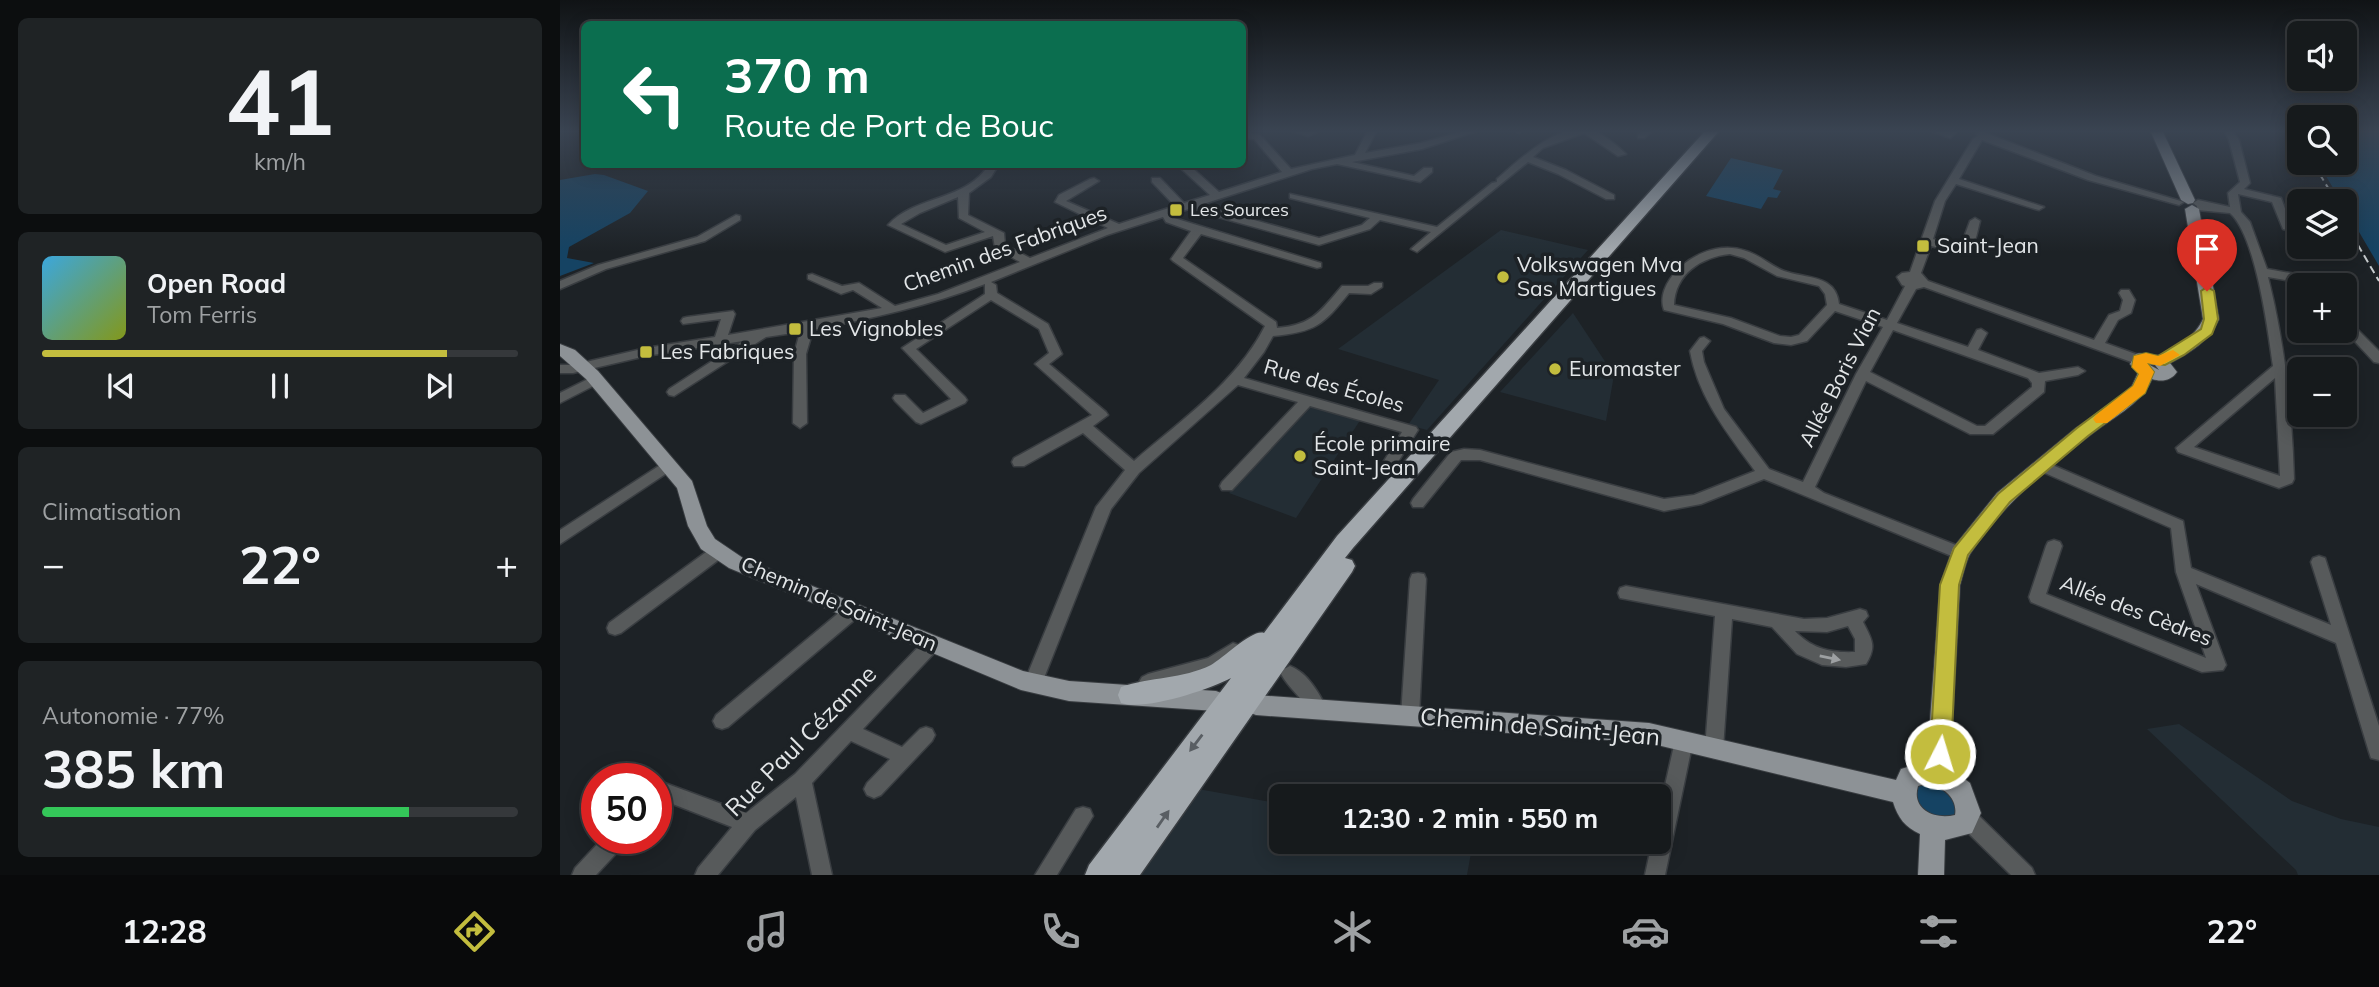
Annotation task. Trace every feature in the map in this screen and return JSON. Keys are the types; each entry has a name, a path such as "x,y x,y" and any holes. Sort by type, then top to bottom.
{"highway":[{"path":"1124,695 1212,678 1231,668 1256,646 1345,542 1677,171"},
{"path":"1123,875 1352,555 1392,504 1687,171"},
{"path":"1099,875 1345,542"}],"main road":[{"path":"1938,774 1950,585 1960,553 2004,498 2139,389 2149,364 2179,352 2207,331 2211,319 2196,205 2178,171"},
{"name":"Chemin de Saint-Jean","path":"560,349 589,374 687,486 698,526 708,544 736,563 932,644 1033,682 1069,691 1216,701"},
{"name":"Chemin de Saint-Jean","path":"1256,705 1649,733 1903,793"},
{"path":"1918,773 1938,774 1956,786 1964,796 1968,808 1964,824 1952,831 1933,829 1916,818 1908,808 1903,793 1909,777 1918,773"},
{"path":"1931,875 1933,829"}],"street":[{"path":"991,171 989,175 964,190 893,225 945,249 994,232"},
{"path":"1189,171 1218,197"},
{"name":"Chemin des Fabriques","path":"589,374 646,352 808,327 942,297 1118,228 1297,171"},
{"path":"1377,171 1416,180 1427,171"},
{"path":"1417,249 1512,171"},
{"path":"1559,171 1610,197"},
{"name":"Allée Boris Vian","path":"1807,489 1889,324 1917,281 1925,241 1940,201 1959,171"},
{"path":"2074,171 2196,205 2236,212 2246,222 2262,276 2279,368 2287,479 2279,484 2183,448 2279,368"},
{"path":"2236,212 2233,193 2245,183 2242,171"},
{"path":"1156,180 1186,207 1319,242 1366,227 1377,217"},
{"path":"1953,180 2039,207"},
{"path":"1094,181 1060,201 1118,228"},
{"path":"964,190 963,216 1000,235 999,246 1029,262"},
{"path":"2236,190 2277,200 2287,227"},
{"path":"1294,197 1438,231"},
{"path":"1165,213 1170,220 1198,230 1317,265"},
{"path":"560,285 602,267 701,239 736,218"},
{"path":"1925,241 1952,247 1966,246 1975,221"},
{"path":"1198,230 1177,258 1272,326 1260,349 1236,380"},
{"path":"1731,250 1775,271 1823,284 1833,298 1833,306 1803,338 1791,341 1778,340 1727,321 1668,307 1667,300 1675,279 1685,267 1694,260 1731,250"},
{"path":"2262,276 2287,279"},
{"path":"812,277 841,290 855,285 893,310"},
{"path":"989,279 991,295"},
{"path":"1917,281 2149,364"},
{"path":"1269,332 1302,330 1317,324 1346,289 1371,290 1378,285"},
{"path":"2098,344 2113,318 2125,313 2129,300 2125,293"},
{"path":"900,398 921,419 960,400 908,348 991,295"},
{"path":"991,295 1044,327 1056,354 1041,364 1101,415 1019,462"},
{"path":"1833,306 1971,352 2036,378 2078,370"},
{"path":"687,321 729,314 721,339"},
{"path":"800,423 800,354 808,327"},
{"path":"674,392 764,333"},
{"path":"1971,352 1981,333"},
{"path":"2357,336 2379,359"},
{"path":"1704,341 1696,351 1698,362 1718,410 1764,473 1807,489 1819,498 1960,553"},
{"path":"560,369 589,374"},
{"path":"560,399 589,374"},
{"path":"1863,374 1975,431 1988,430 2035,395 2039,389 2036,378"},
{"name":"Rue des Écoles","path":"1033,682 1100,514 1117,488 1134,469 1236,380 1411,430 1386,469"},
{"path":"1227,486 1307,401"},
{"path":"1084,426 1134,469"},
{"path":"1418,503 1456,456 1464,454 1480,455 1664,505 1696,500 1764,473"},
{"path":"560,538 668,465"},
{"path":"2043,466 2178,525 2184,572 2343,638"},
{"name":"Allée des Cèdres","path":"2054,546 2037,597 2202,665 2217,665 2184,572"},
{"path":"615,628 719,551"},
{"path":"2319,562 2378,752"},
{"path":"1410,716 1418,579"},
{"path":"1626,593 1804,626 1826,625 1856,617 1865,651 1860,659 1841,661 1809,654 1793,643 1777,621"},
{"path":"722,721 853,611"},
{"path":"1714,749 1724,611"},
{"name":"Rue Paul Cézanne","path":"705,875 748,823 802,780 932,644"},
{"path":"1124,695 1146,683 1213,664 1235,649"},
{"path":"1290,674 1310,694 1318,709"},
{"path":"849,731 905,757"},
{"path":"874,789 926,735"},
{"path":"1655,875 1684,741"},
{"path":"802,780 822,875"},
{"path":"672,795 748,823"},
{"path":"1045,875 1083,816"},
{"path":"1967,818 2025,875"},
{"path":"582,875 602,854"}],"shaded area":[{"path":"1723,171 1783,171 1773,189 1781,191 1777,198 1768,197 1761,209 1706,196"},
{"path":"2357,171 2379,171 2379,266 2357,228 2357,189 2334,189 2325,175 2357,175"},
{"path":"595,174 648,191 630,213 569,247 567,258 594,263 560,276 560,180"},
{"path":"1501,230 1588,250 1427,430 1408,425 1439,380 1338,349"},
{"path":"1573,313 1614,375 1606,421 1500,392"},
{"name":"École primaire Saint-Jean","path":"1309,405 1361,419 1296,518 1229,493"},
{"path":"2179,724 2292,801 2341,819 2379,827 2379,875 2298,875 2296,870 2147,729"},
{"path":"1920,779 1952,788 1961,817 1923,818 1911,789"},
{"path":"1198,789 1269,802 1269,854 1471,854 1467,875 1141,875"}],"railway":[{"path":"2320,175 2329,189"},
{"path":"2357,243 2379,281"}],"slow traffic":[{"path":"2101,419 2139,389 2147,372 2140,367 2139,360 2151,358 2160,361 2173,355"}],"place":[{"name":"Les Sources","path":"1176,210"},
{"name":"Saint-Jean","path":"1923,246"},
{"name":"Volkswagen Mva Sas Martigues","path":"1503,277"},
{"name":"Les Vignobles","path":"795,329"},
{"name":"Les Fabriques","path":"646,352"},
{"name":"Euromaster","path":"1555,369"},
{"name":"École primaire Saint-Jean","path":"1300,456"}],"route":[{"path":"1940,754 1950,585 1960,553 2004,498 2082,432 2139,389 2147,372 2140,367 2139,360 2151,358 2160,361 2179,352 2207,331 2211,319 2207,291"}]}
